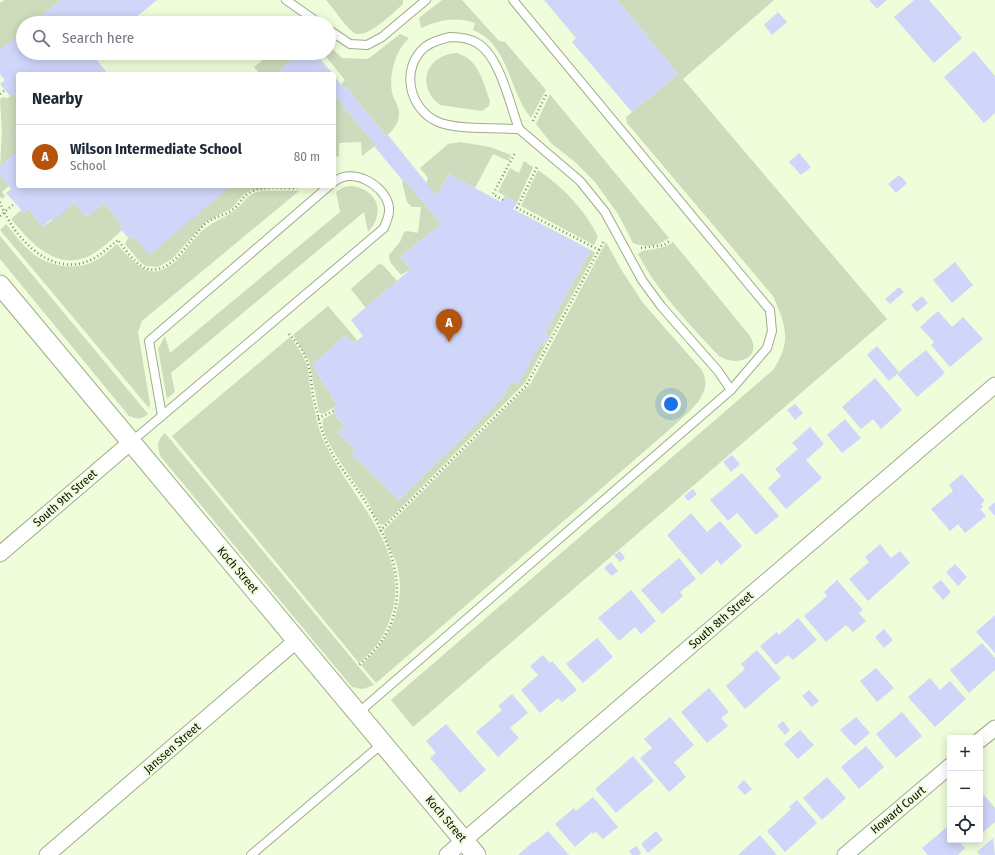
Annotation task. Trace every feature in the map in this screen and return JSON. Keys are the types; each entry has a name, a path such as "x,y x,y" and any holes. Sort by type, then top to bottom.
{"street":[{"name":"Koch Street","path":"0,285 476,855"},
{"name":"South 8th Street","path":"447,855 995,385"},
{"name":"South 9th Street","path":"0,554 131,442"},
{"name":"Janssen Street","path":"47,855 297,640"},
{"path":"983,738 995,728"},
{"name":"Howard Court","path":"845,855 947,769"}],"lane":[{"path":"286,0 308,16"},
{"path":"336,35 350,44 367,45 382,37 426,0"},
{"path":"358,713 731,390 767,348 772,331 770,310 513,0"},
{"path":"518,129 452,126 438,122 425,114 416,103 411,89 410,74 415,60 424,48 436,40 450,37 465,38 478,43 489,53 496,65 518,129 580,180 605,212 646,285 661,306 718,372 731,390"},
{"path":"131,442 384,228 388,216 388,204 379,189 366,179 353,176 336,180"},
{"path":"162,416 149,340 327,188"},
{"path":"250,855 383,743"}],"path":[{"path":"0,94 5,90"},
{"path":"533,121 547,93"},
{"path":"503,200 493,194 515,153"},
{"path":"538,165 516,207 598,250"},
{"path":"0,202 8,221 33,250 47,258 60,263 76,264 89,261 118,240 137,263 145,268 155,269 164,267 172,261 206,224 233,210 250,192 256,190 297,188"},
{"path":"0,216 15,203"},
{"path":"634,248 650,248 660,246 671,240"},
{"path":"380,531 526,386 604,241"},
{"path":"289,334 308,362 318,418 333,455 366,504 380,531 394,564 398,588 397,602 390,627 376,650 359,665"},
{"path":"318,418 334,410"}],"green space":[{"path":"4,0 61,0 42,16 16,16 16,37 0,50 0,3"},
{"path":"326,0 403,0 403,4 372,30 358,34 349,29"},
{"path":"442,0 462,0 499,41 505,42 546,90 531,118 517,95 502,57 485,37 473,30 475,23 454,19 441,21 421,28 419,18"},
{"path":"617,0 774,0 683,79 887,319 413,727 391,700 773,370 783,351 785,342 784,325 773,296 627,123 626,117 678,74"},
{"path":"400,34 409,38 400,49 392,70 392,92 398,107 399,115 395,127 386,136 346,87 344,88 341,84 345,80 329,60 336,60 336,52 342,58 368,59"},
{"path":"456,53 470,60 479,71 490,101 489,106 482,111 440,105 428,89 426,81 427,73 431,66 445,55"},
{"path":"263,60 292,60 277,72 258,72 254,67"},
{"path":"13,94 16,98 16,153 0,167 2,131 0,99 3,97 8,98"},
{"path":"550,94 669,238 661,243 647,246 633,243 618,214 595,182 575,162 551,143 536,124"},
{"path":"336,97 376,145 362,156 361,142 339,143 339,156 336,157"},
{"path":"460,142 490,147 511,155 509,161 493,154 475,188 449,174 437,196 426,184 428,178 420,168 448,144"},
{"path":"524,161 533,167 517,203 498,192 510,168 519,173"},
{"path":"538,170 565,192 580,208 598,237 594,245 521,206"},
{"path":"0,175 9,186 2,192 5,196 2,199 0,197"},
{"path":"405,180 441,224 400,257 411,269 401,275 390,262 389,255 400,242 404,232 407,231 418,233 421,207 412,207 407,202 402,182"},
{"path":"352,186 361,188 368,192 376,203 378,210 377,217 374,225 368,232 364,212 171,373 175,392 167,399 158,349 165,336 170,353 340,212 336,192 344,187"},
{"path":"227,188 272,188 251,190 243,195 232,208 206,222 172,259 158,267 146,266 140,262 125,244 128,238 129,239"},
{"path":"262,191 299,191 142,321 138,332 150,404 149,408 0,230 6,224 31,252 54,264 63,266 81,266 103,256 117,244 134,262 142,268 150,271 158,271 166,268 176,261 206,228 235,210 252,194"},
{"path":"74,203 86,217 104,203 122,225 119,227 122,230 103,247 91,255 79,260 56,258 45,252 27,237 11,219 21,210 24,213 28,209 43,227"},
{"path":"0,236 148,414 139,418 129,416 0,259"},
{"path":"606,242 622,271 643,303 701,369 705,378 705,387 702,395 697,403 683,418 376,683 361,665 381,644 388,632 398,607 400,593 400,579 396,561 384,534 384,530 531,383"},
{"path":"673,242 750,336 753,344 753,350 751,355 746,359 733,361 719,356 664,294 654,281 638,254 663,247"},
{"path":"591,250 595,253 525,383 384,525 380,524 368,502 332,449 323,427 323,419 335,413 337,418 345,426 338,432 355,449 351,453 399,500 507,393 505,391 541,343 544,345 548,336 545,334"},
{"path":"379,264 383,265 397,281 366,308 351,289"},
{"path":"328,306 357,340 354,343 344,336 313,365 337,406 322,414 319,412 309,361 293,335"},
{"path":"290,337 301,352 307,366 318,425 322,437 333,458 374,524 386,547 393,570 395,594 390,619 385,632 378,643 359,663 172,436"},
{"path":"165,433 374,685 363,689 352,687 161,457 158,444"}],"building":[{"path":"61,0 157,0 138,16 42,16"},
{"path":"544,0 617,0 678,74 632,112 572,42 576,38"},
{"path":"869,0 887,0 877,9"},
{"path":"914,0 929,0 962,38 934,63 894,17"},
{"path":"778,12 787,22 772,35 764,25"},
{"path":"16,37 16,60 97,60 106,72 16,72 16,98 13,94 10,96 0,84 5,80 0,74 0,50"},
{"path":"974,51 995,76 995,113 984,123 944,77"},
{"path":"292,60 321,60 331,72 277,72"},
{"path":"336,78 344,88 346,87 386,136 388,135 437,196 449,174 501,202 505,196 517,203 513,209 591,250 545,334 549,336 543,345 541,343 518,385 513,382 505,391 507,393 399,500 351,453 355,449 338,432 345,426 337,418 333,409 337,406 313,365 344,336 354,343 363,336 351,320 411,269 400,257 441,224 405,180 403,181 374,146 376,145 336,97"},
{"path":"16,153 16,188 229,188 149,255 134,236 129,239 119,227 122,225 104,203 86,217 74,203 53,221 51,219 43,227 28,209 24,213 6,193 11,189 0,175 0,167"},
{"path":"799,153 811,167 801,175 789,162"},
{"path":"899,175 907,183 896,193 888,184"},
{"path":"955,262 973,285 952,303 933,280"},
{"path":"899,287 904,292 890,304 885,299"},
{"path":"922,296 928,303 917,312 911,305"},
{"path":"938,311 952,327 963,317 983,339 950,367 931,345 934,342 920,327"},
{"path":"877,346 899,372 926,350 945,373 917,397 897,374 889,381 867,355"},
{"path":"875,378 902,410 881,429 873,419 861,429 842,407"},
{"path":"795,404 803,413 795,420 787,410"},
{"path":"845,419 861,438 842,453 827,435"},
{"path":"810,427 824,444 806,460 822,478 786,509 768,488 781,476 775,469 798,449 792,443"},
{"path":"732,455 740,464 731,472 723,462"},
{"path":"742,473 779,516 756,535 737,513 728,521 710,500"},
{"path":"962,474 985,501 981,504 983,507 980,509 986,516 965,533 958,524 950,531 931,509 953,491 949,485"},
{"path":"693,489 697,494 688,501 684,496"},
{"path":"995,502 995,516 988,508"},
{"path":"691,513 707,532 720,521 742,546 721,565 717,560 701,575 667,535"},
{"path":"880,544 891,558 900,551 910,563 868,601 849,579 869,562 865,557"},
{"path":"620,551 625,558 620,562 614,555"},
{"path":"679,558 696,579 680,592 683,596 662,614 641,590"},
{"path":"611,562 618,571 612,576 604,568"},
{"path":"955,564 967,577 958,586 946,572"},
{"path":"837,580 863,610 859,613 866,621 853,632 846,625 826,642 804,616 827,596 824,592"},
{"path":"941,580 951,592 943,600 932,587"},
{"path":"631,590 656,621 641,634 635,627 619,641 598,618"},
{"path":"995,615 995,653 976,632"},
{"path":"798,618 817,640 793,660 788,655 776,665 760,646 777,632 779,635"},
{"path":"884,629 893,640 884,648 875,637"},
{"path":"597,638 613,657 583,683 566,664"},
{"path":"982,643 995,658 995,670 969,693 950,670"},
{"path":"757,650 781,678 745,709 726,686 745,669 741,664"},
{"path":"543,655 550,663 552,661 577,690 562,702 558,698 540,713 521,690 538,675 530,666"},
{"path":"876,668 894,688 877,702 860,681"},
{"path":"930,678 940,690 950,681 966,699 935,727 908,697"},
{"path":"709,688 729,712 721,718 728,726 707,743 681,712"},
{"path":"809,690 819,701 812,707 802,696"},
{"path":"512,694 528,713 510,728 519,738 498,757 476,732 502,710 498,706"},
{"path":"902,712 922,736 896,758 876,734"},
{"path":"670,717 694,745 674,762 686,777 669,792 640,758 652,748 644,739"},
{"path":"856,717 870,733 855,746 840,730"},
{"path":"783,721 790,730 785,735 777,726"},
{"path":"446,724 486,770 460,793 430,758 436,753 426,741"},
{"path":"800,730 814,745 798,759 784,744"},
{"path":"866,746 884,767 859,789 841,767"},
{"path":"633,756 654,781 616,813 595,789"},
{"path":"827,777 846,798 822,820 803,798"},
{"path":"744,780 752,789 745,795 737,787"},
{"path":"984,795 995,808 995,822 983,832 983,807"},
{"path":"593,797 618,827 603,839 596,832 593,834 592,832 575,847 555,824 574,808 576,811"},
{"path":"797,800 817,823 785,852 767,831 791,809 789,807"},
{"path":"947,827 947,843 961,843 965,848 958,855 928,855 922,848"},
{"path":"548,831 569,855 518,855 534,841 535,842"},
{"path":"656,831 663,840 648,853 641,844"},
{"path":"760,835 777,855 738,855"},
{"path":"993,838 995,855 980,855 977,852"},
{"path":"636,846 641,853 639,855 632,855 629,851"}],"place":[{"name":"Wilson Intermediate School","path":"449,342"}]}
